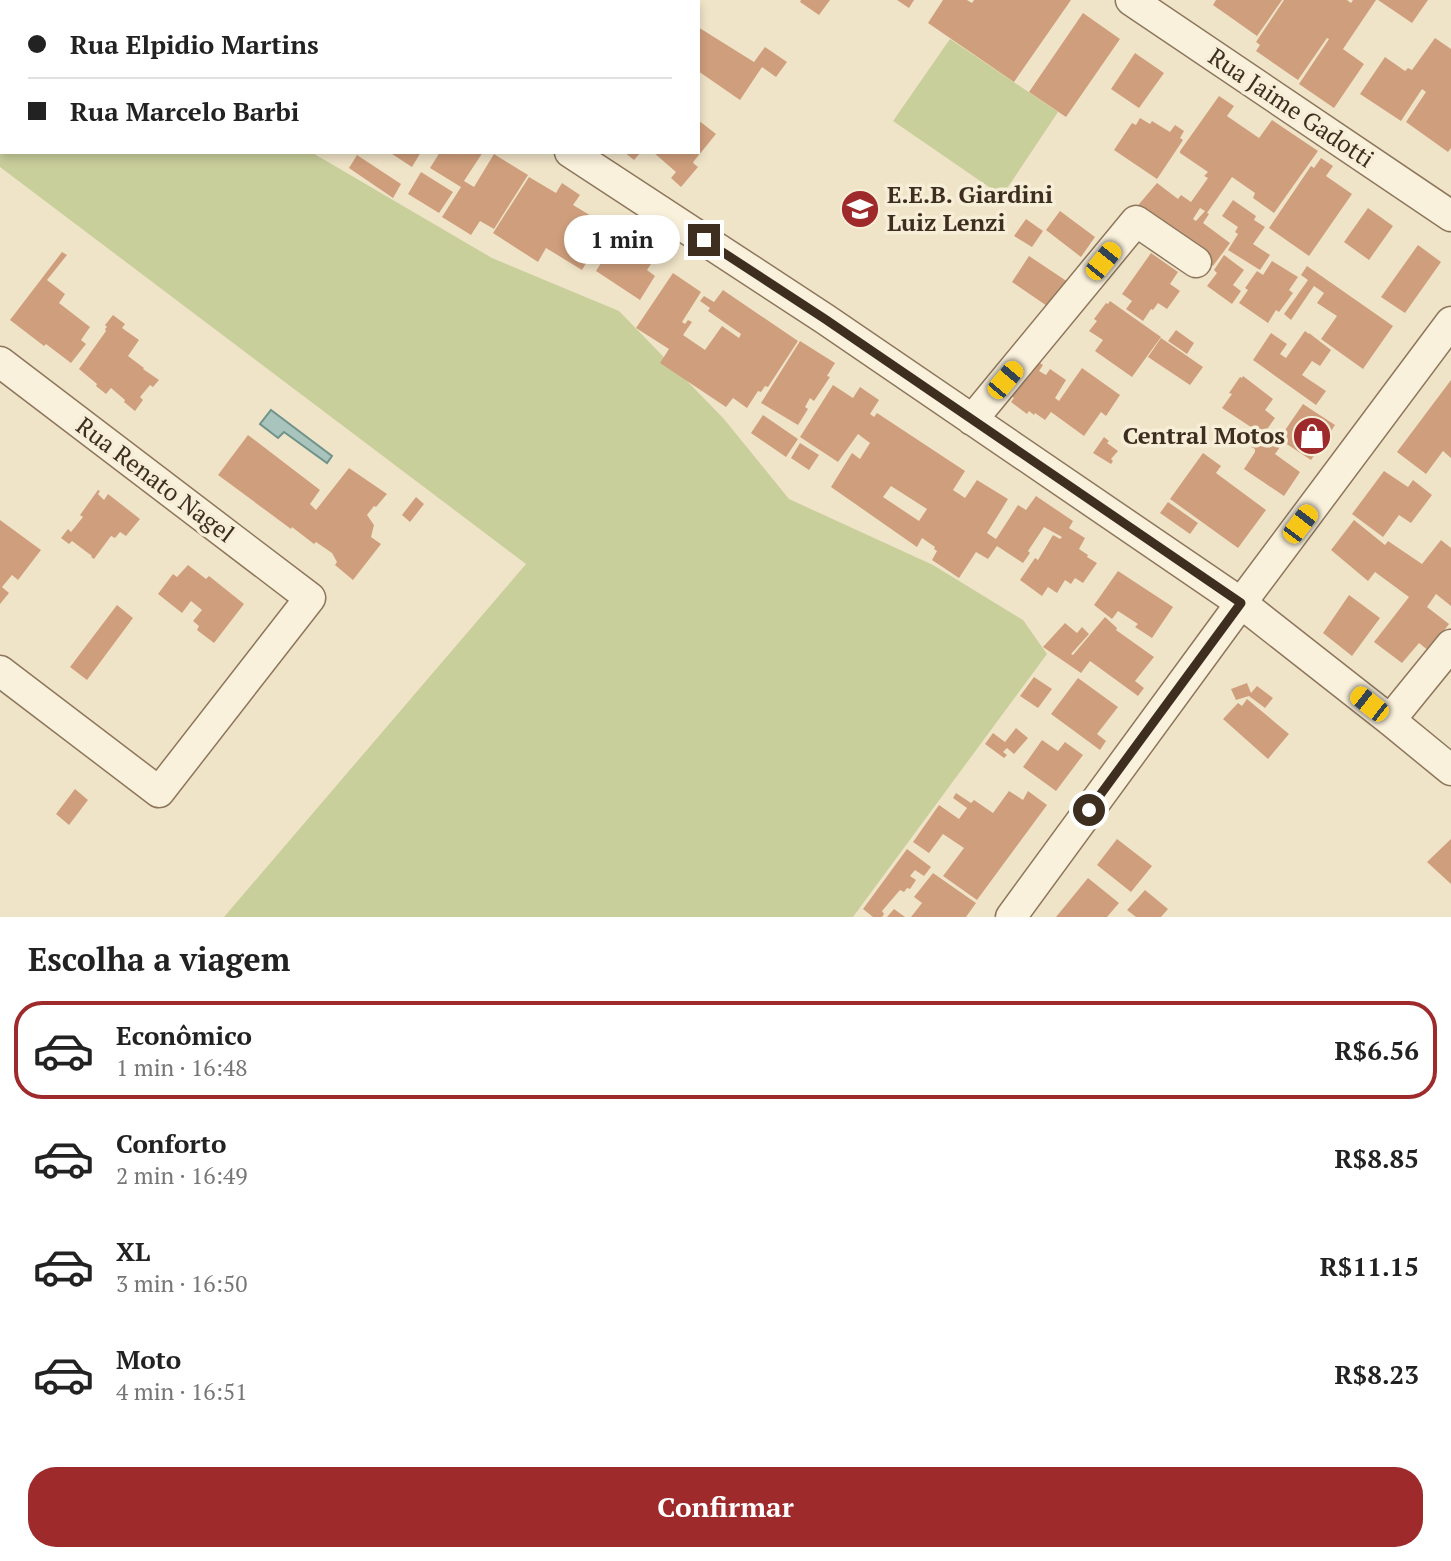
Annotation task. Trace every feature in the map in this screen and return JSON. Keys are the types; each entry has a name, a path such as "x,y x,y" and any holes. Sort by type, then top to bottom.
{"street":[{"name":"Rua Jaime Gadotti","path":"1130,0 1451,216"},
{"path":"573,154 825,319 1241,603 1451,770"},
{"path":"972,420 1136,221 1196,262"},
{"path":"1011,917 1451,322"},
{"name":"Rua Renato Nagel","path":"0,362 310,598 159,792 0,671"},
{"path":"1390,720 1451,645"}],"green space":[{"path":"950,39 1058,112 1002,196 893,121"},
{"path":"0,154 314,154 492,258 619,311 724,419 789,499 933,565 1023,620 1047,654 853,917 224,917 526,564 0,167"}],"water":[{"path":"271,410 332,456 327,463 284,432 278,438 260,424"}],"building":[{"path":"830,0 819,15 800,2"},
{"path":"897,0 914,0 909,8"},
{"path":"943,0 967,0 972,3 974,0 1071,0 1014,82 928,23"},
{"path":"1216,0 1282,0 1257,36 1213,5"},
{"path":"1284,0 1347,0 1351,3 1353,0 1376,0 1343,49 1364,64 1334,108 1299,84 1329,39 1327,38 1298,80 1256,51 1260,45 1256,42"},
{"path":"1378,0 1428,0 1412,23"},
{"path":"1083,13 1120,39 1066,117 1029,92"},
{"path":"700,28 754,62 765,47 787,62 776,77 762,67 740,100 700,72"},
{"path":"1435,38 1451,49 1451,148 1448,152 1406,122 1426,92 1422,89 1401,121 1360,94 1385,57 1405,71 1408,68 1412,70"},
{"path":"1135,53 1164,73 1139,108 1111,89"},
{"path":"1219,96 1234,106 1227,116 1259,138 1272,120 1318,151 1274,213 1253,198 1255,193 1232,177 1203,223 1230,243 1213,266 1134,210 1157,183 1178,199 1181,195 1191,202 1208,178 1204,176 1208,172 1180,151","holes":["1200,208 1205,211 1196,221 1193,219"]},
{"path":"1140,118 1150,124 1152,121 1170,132 1175,125 1184,131 1180,138 1183,140 1157,179 1114,150 1132,123 1136,125"},
{"path":"700,122 716,134 700,154"},
{"path":"392,154 420,154 412,167"},
{"path":"439,154 482,154 464,181 474,187 494,154 528,175 494,229 480,221 471,235 442,217 461,187 430,168"},
{"path":"626,154 639,154 634,160"},
{"path":"655,154 700,154 693,163 698,167 681,187 671,178 676,172"},
{"path":"357,155 401,184 393,198 349,168"},
{"path":"1321,158 1333,166 1326,176 1352,194 1309,256 1269,228 1311,166 1314,168"},
{"path":"421,172 453,192 439,213 408,194"},
{"path":"529,177 556,193 562,183 580,195 573,205 598,220 607,229 602,238 608,242 598,259 591,255 582,270 546,248 538,262 493,233"},
{"path":"1233,200 1256,216 1254,220 1265,227 1253,244 1270,255 1260,270 1228,250 1238,234 1235,232 1238,227 1222,216"},
{"path":"1368,208 1393,226 1369,260 1344,242"},
{"path":"1060,211 1095,237 1081,257 1046,230"},
{"path":"1026,219 1043,231 1032,247 1014,236"},
{"path":"617,238 636,249 645,238 661,249 647,270 655,276 640,300 596,271"},
{"path":"1418,245 1441,262 1405,313 1381,297"},
{"path":"62,252 67,255 47,280 65,294 59,303 90,327 81,340 86,344 71,363 10,320"},
{"path":"1151,253 1178,272 1170,284 1180,291 1167,309 1158,303 1143,321 1126,309 1132,301 1122,294"},
{"path":"1224,255 1244,270 1233,285 1241,291 1232,304 1207,286 1217,273 1214,270"},
{"path":"1029,256 1068,282 1050,308 1012,282"},
{"path":"1272,261 1298,277 1289,290 1293,293 1279,312 1276,310 1268,323 1239,303 1248,290 1245,288 1257,271 1263,275"},
{"path":"1307,266 1393,326 1363,369 1321,339 1337,316 1317,303 1324,293 1314,286 1291,320 1284,314 1308,280 1301,275"},
{"path":"673,273 701,292 682,322 692,322 683,335 705,350 722,326 739,338 741,334 708,311 710,308 700,301 704,296 714,302 723,290 798,341 768,387 758,391 747,408 733,398 726,407 660,363 669,349 636,328"},
{"path":"1110,301 1161,337 1132,377 1095,351 1103,340 1089,331 1097,321 1094,319"},
{"path":"113,315 125,324 122,328 139,340 128,356 159,380 153,387 150,385 140,397 143,400 135,411 111,388 106,394 79,369 106,331 105,325"},
{"path":"1176,330 1194,343 1187,354 1168,341"},
{"path":"1305,331 1331,350 1320,366 1312,361 1302,375 1326,391 1316,405 1253,360 1271,333 1287,344 1280,354 1286,358"},
{"path":"1161,338 1203,367 1190,385 1148,357"},
{"path":"800,341 835,363 827,376 830,377 814,401 810,398 805,407 808,409 798,425 761,403"},
{"path":"1034,359 1043,365 1039,371 1046,375 1050,369 1066,380 1055,398 1059,401 1082,368 1120,395 1106,416 1101,412 1084,436 1051,412 1045,420 1029,411 1027,414 1011,402 1014,398 1006,392"},
{"path":"1243,376 1273,399 1265,410 1275,418 1263,435 1222,408 1232,394 1229,393"},
{"path":"1451,380 1451,458 1443,451 1426,474 1397,452"},
{"path":"833,385 853,398 860,387 879,400 870,414 874,417 877,413 965,471 953,490 965,498 977,480 1008,499 987,533 996,539 1018,505 1026,510 1036,496 1073,521 1069,528 1085,538 1079,549 1097,563 1083,583 1075,578 1071,584 1065,580 1057,593 1048,587 1042,596 1020,580 1035,558 1038,560 1053,535 1060,539 1062,537 1044,527 1023,563 997,546 988,559 976,552 959,578 932,560 937,551 935,547 922,538 917,547 831,487 852,453 860,459 870,443 858,434 838,462 800,437","holes":["891,486 927,509 919,521 883,497"]},
{"path":"1303,404 1335,425 1311,460 1279,439"},
{"path":"763,415 798,439 786,457 751,433"},
{"path":"1261,434 1280,447 1275,454 1300,472 1284,496 1244,469 1255,452 1251,447"},
{"path":"248,435 320,490 310,504 316,510 349,468 387,494 367,515 374,525 371,537 381,544 353,580 335,565 337,562 332,553 316,542 314,544 292,527 291,529 218,475"},
{"path":"1104,437 1109,441 1107,443 1118,451 1111,459 1111,464 1093,453"},
{"path":"800,443 819,455 809,470 791,458"},
{"path":"1203,453 1221,466 1216,473 1266,510 1238,548 1170,499"},
{"path":"1384,471 1408,487 1413,480 1432,495 1411,523 1399,515 1383,537 1352,514"},
{"path":"98,490 104,500 108,494 140,519 126,536 120,532 115,538 111,536 94,559 72,541 69,544 61,538 68,529 71,532 83,517 80,515"},
{"path":"416,497 424,504 410,522 402,515"},
{"path":"1168,502 1198,523 1190,534 1160,513"},
{"path":"0,520 41,550 18,580 12,575 2,587 9,593 0,604"},
{"path":"1354,520 1385,545 1388,541 1422,564 1441,540 1451,548 1451,606 1436,594 1427,607 1449,624 1429,651 1419,643 1402,663 1374,642 1409,597 1375,572 1368,581 1331,550"},
{"path":"188,565 206,579 209,576 244,604 214,643 197,630 199,626 193,621 202,610 191,601 182,613 158,594 173,574 177,577"},
{"path":"1118,571 1173,607 1152,638 1135,627 1138,624 1118,611 1112,619 1094,605"},
{"path":"1349,595 1380,618 1352,656 1323,633"},
{"path":"117,605 133,618 87,680 70,667"},
{"path":"1105,617 1116,630 1154,657 1135,681 1144,688 1138,696 1090,661 1081,673 1043,647 1065,623 1077,633 1082,627 1089,634 1071,654 1073,655"},
{"path":"1034,677 1052,689 1038,708 1020,696"},
{"path":"1078,678 1118,707 1097,734 1106,741 1100,750 1051,714"},
{"path":"1247,683 1251,693 1257,686 1273,698 1265,708 1249,696 1236,700 1231,689"},
{"path":"1247,699 1289,734 1268,759 1223,719 1238,703 1242,706"},
{"path":"1016,728 1028,738 1014,754 1007,748 1003,752 1007,755 1004,758 985,744 993,733 1005,742"},
{"path":"1042,740 1058,751 1065,742 1083,755 1056,791 1023,767"},
{"path":"75,789 88,800 69,825 56,814"},
{"path":"1009,791 1023,800 1028,791 1047,805 977,900 943,876 964,848 943,834 929,853 913,842 939,805 959,819 967,808 953,798 956,793 971,803 974,800 993,813"},
{"path":"1117,839 1152,866 1131,892 1097,865"},
{"path":"1451,839 1451,884 1427,862"},
{"path":"907,849 931,867 924,876 915,870 910,876 916,880 910,889 907,888 904,892 900,890 882,911 882,917 873,917 863,909"},
{"path":"933,873 976,903 966,917 911,917 922,903 914,897"},
{"path":"1088,878 1119,903 1107,917 1056,917"},
{"path":"1145,890 1168,909 1161,917 1136,917 1127,910"},
{"path":"894,909 905,917 887,917"}],"place":[{"name":"E.E.B. Giardini Luiz Lenzi","path":"860,209"},
{"name":"Central Motos","path":"1312,436"}],"route":[{"path":"704,240 825,319 1241,603 1089,810"}]}
